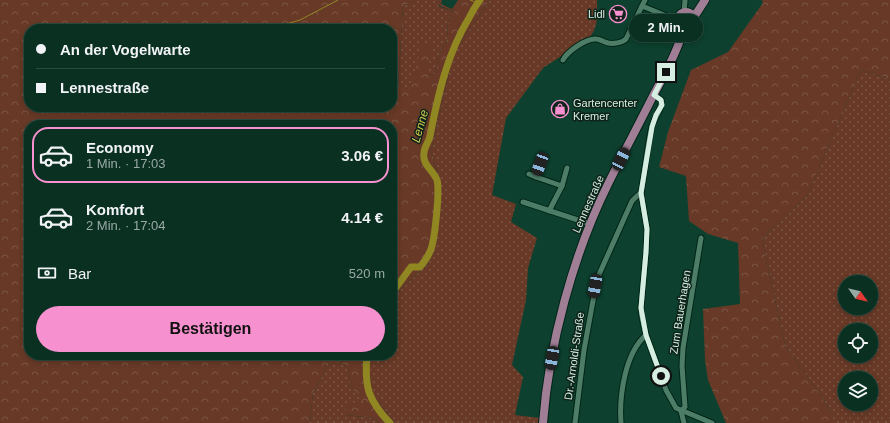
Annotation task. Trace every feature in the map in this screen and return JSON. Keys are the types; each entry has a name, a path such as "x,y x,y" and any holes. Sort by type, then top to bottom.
{"main road":[{"path":"693,17 690,14 681,16 680,25 684,28 691,26 694,22 693,17 705,0"},
{"name":"Lennestraße","path":"543,423 552,358 577,260 590,224 608,184 674,57 684,28"}],"street":[{"path":"563,60 569,52 580,44 591,39 609,43 626,40 645,0"},
{"path":"642,6 669,17 681,16 685,0"},
{"name":"Dr.-Arnoldi-Straße","path":"575,423 584,350 597,278 632,201 641,193 652,127 656,115 662,105 661,100 654,95"},
{"path":"536,177 540,164"},
{"path":"549,211 562,186 567,168"},
{"path":"529,174 562,186"},
{"path":"641,193 647,229 641,308 646,335 666,390 676,408 712,423"},
{"path":"523,202 590,224"},
{"name":"Zum Bauerhagen","path":"681,411 685,408 682,366 683,348 702,238"},
{"path":"621,423 626,367 639,341 646,335"},
{"path":"681,411 684,423"}],"green space":[{"path":"0,0 414,0 403,6 398,89 410,90 422,44 432,44 428,75 436,74 438,57 447,40 448,21 454,12 438,5 440,0 442,0 441,4 452,9 458,0 490,0 454,52 431,151 440,180 436,224 429,263 397,294 397,120 24,120 24,360 331,360 313,393 310,423 0,423"},
{"path":"414,0 440,0 438,6 454,12 448,21 447,40 438,57 436,74 428,75 410,90 398,90 403,6"},
{"path":"490,0 597,0 596,25 589,38 543,68 506,118 492,195 516,204 511,222 537,238 528,268 526,300 512,365 523,377 515,415 540,418 539,423 395,423 372,393 369,367 371,360 397,360 397,294 429,263 440,180 431,151 454,52"},
{"path":"762,0 890,0 890,79 861,70 808,194 762,239 785,345 833,413 833,423 726,423 708,380 705,360 703,309 740,304 738,243 708,234 689,221 686,176 659,167 668,132 691,70 728,52 763,3"},
{"path":"861,70 890,79 890,423 833,423 833,413 785,345 762,239 808,194"},
{"path":"331,360 334,360 348,367 351,387 365,403 345,415 374,418 379,423 310,423 313,393"},
{"path":"334,360 371,360 369,367 372,393 395,423 379,423 374,418 345,415 347,402 364,403 351,387 348,367"}],"waterway":[{"path":"286,24 300,20 338,0"},
{"path":"470,0 478,3"},
{"name":"Lenne","path":"397,286 411,267 420,267 431,249 436,222 438,185 435,176 425,161 424,151 429,138 436,105 449,60 461,32 480,0"},
{"name":"Lenne","path":"367,360 366,374 369,392 378,409 390,423"}],"place":[{"name":"Lidl","path":"618,14"},
{"name":"Gartencenter Kremer","path":"560,109"}],"route":[{"path":"661,376 646,335 641,308 647,229 641,193 652,127 656,115 662,105 661,100 654,95 666,72"}]}
